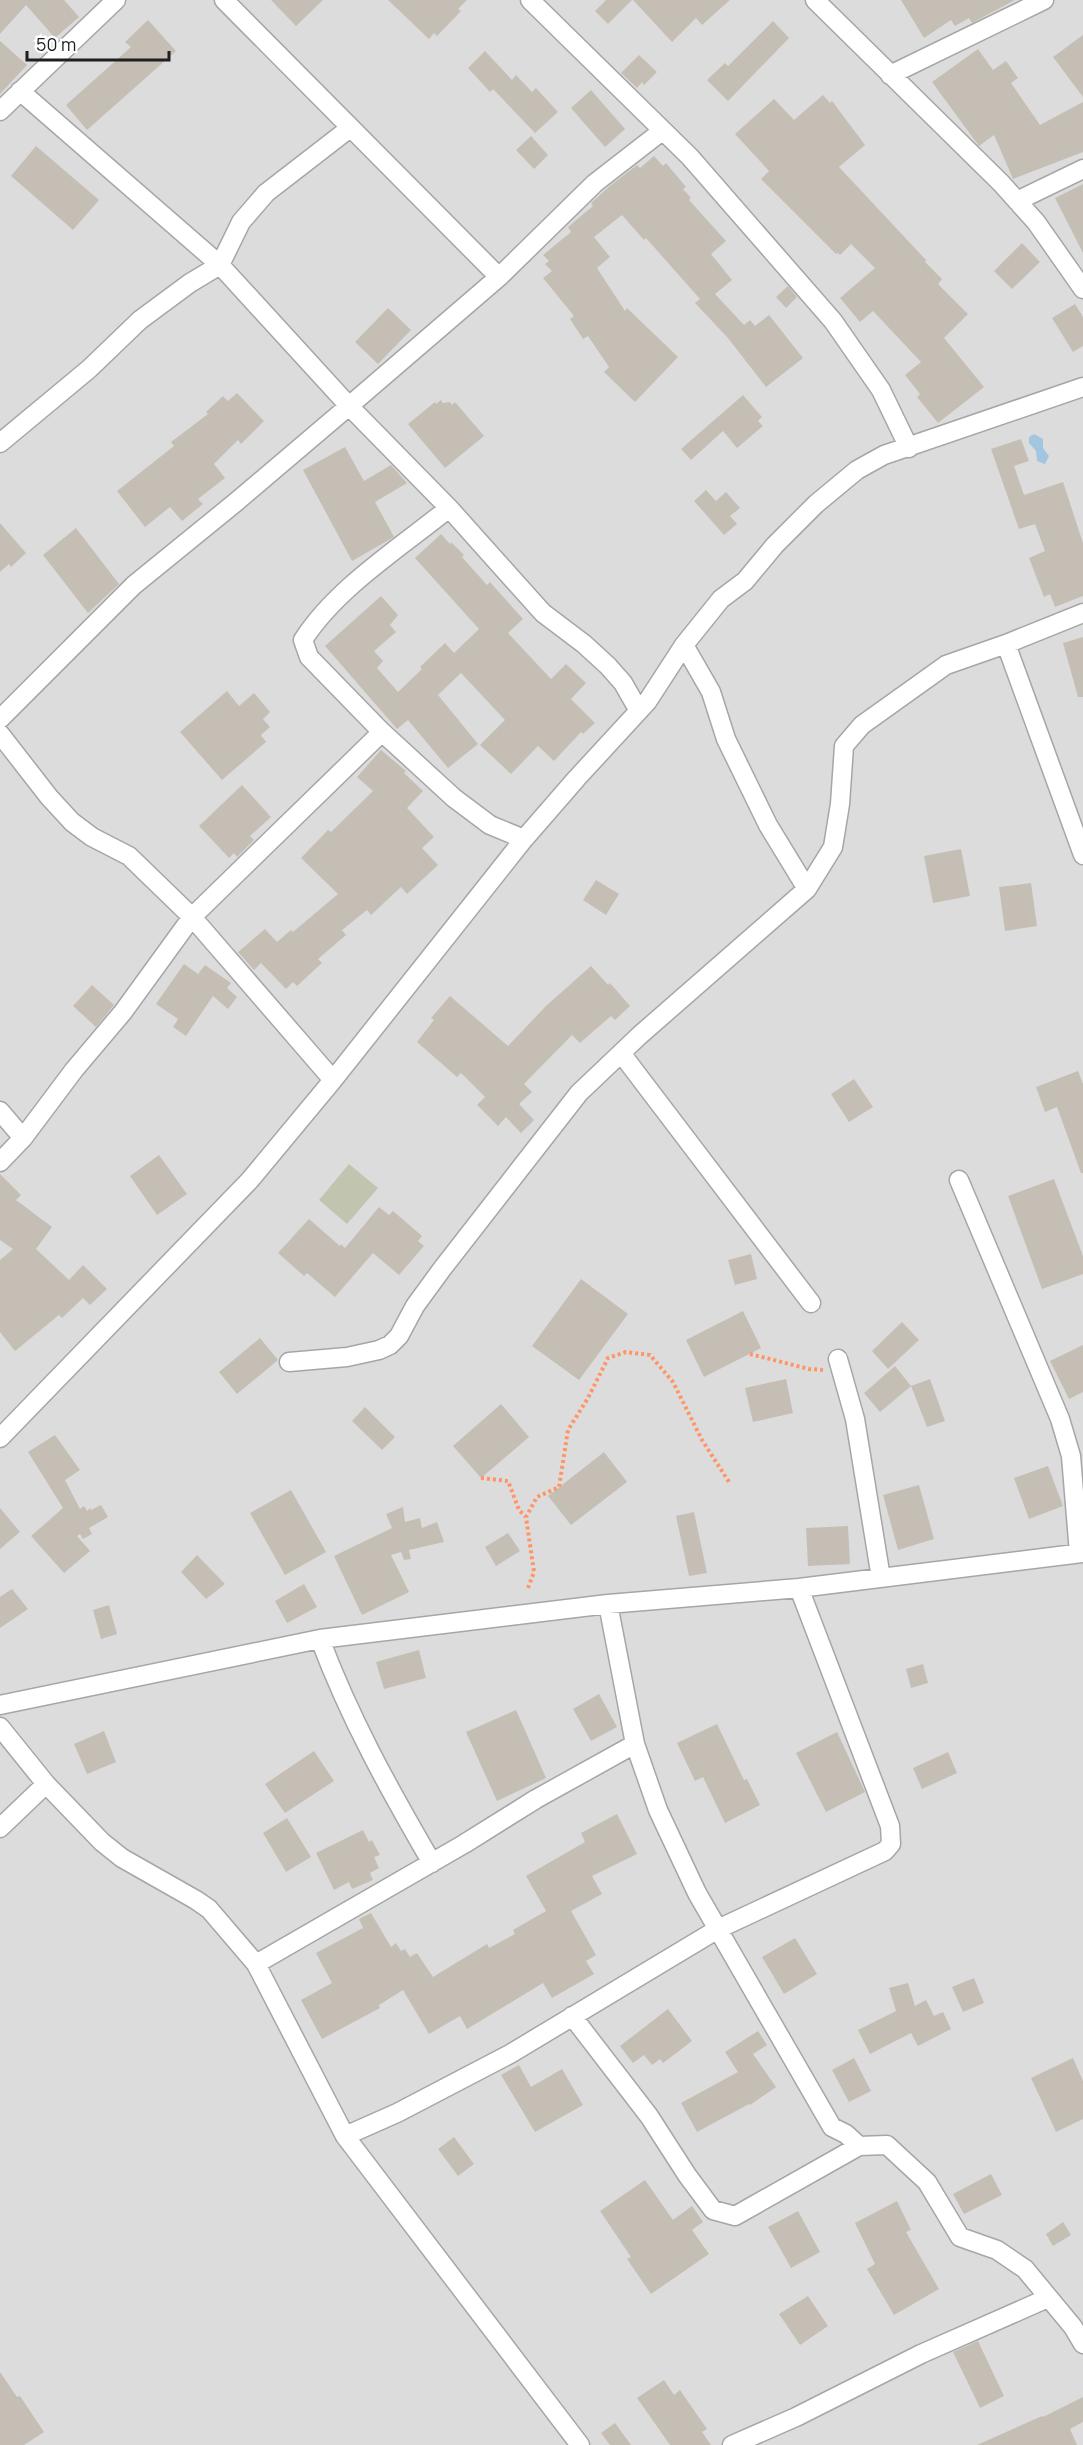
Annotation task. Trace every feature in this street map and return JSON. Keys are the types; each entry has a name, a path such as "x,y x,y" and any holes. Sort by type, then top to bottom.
{"street":[{"path":"0,111 116,0"},
{"path":"224,0 499,277"},
{"path":"530,0 690,158 833,321 881,390 909,448"},
{"path":"815,0 1017,201 1049,239 1083,289"},
{"path":"890,75 1044,0"},
{"path":"20,92 220,264 349,406 449,508 543,613 584,644 608,666 622,683 639,711"},
{"path":"0,443 90,369 140,320 220,264 241,222 266,193 350,128"},
{"path":"0,719 134,585 349,406 499,277 596,183 662,131"},
{"path":"1017,201 1083,169"},
{"path":"0,1438 250,1180 333,1080 524,839 658,688 684,645 722,599 745,581 765,560 775,545 816,504 857,471 884,455 1083,387"},
{"path":"449,508 345,592 315,622 303,640 309,657 382,732 473,814 490,825 524,839"},
{"path":"289,1362 347,1356 379,1350 390,1345 399,1336 415,1306 442,1269 579,1093 621,1053 807,889 833,847 840,804 844,746 862,725 946,665 1083,613"},
{"path":"1006,644 1083,855"},
{"path":"684,645 711,692 726,739 768,825 807,889"},
{"path":"0,1162 23,1138 74,1070 123,1012 192,917 382,732"},
{"path":"0,734 49,797 72,822 92,837 129,856 192,917 333,1080"},
{"path":"621,1053 811,1303"},
{"path":"0,1111 23,1138"},
{"path":"0,1705 321,1639 608,1604 799,1588 1081,1553 1071,1456 1063,1428 959,1180"},
{"path":"840,1365 855,1419 881,1578"},
{"path":"345,2136 397,2113 479,2070 718,1929 876,1856 891,1844 890,1826 799,1588"},
{"path":"608,1604 635,1744 658,1810 680,1860 832,2127 846,2134 859,2146"},
{"path":"321,1639 340,1690 380,1773 432,1863"},
{"path":"0,1727 46,1784 91,1832 111,1850 209,1909 256,1964 345,2136 580,2445"},
{"path":"256,1964 432,1863 536,1799 635,1744"},
{"path":"0,1827 46,1784"},
{"path":"572,2016 649,2116 713,2210 735,2216 859,2146 887,2145 927,2182 960,2237 997,2250 1025,2269 1073,2327 1083,2344"},
{"path":"732,2445 921,2354 1047,2298"}],"path":[{"path":"526,1518 537,1497 559,1487 568,1430 588,1398 608,1358 627,1352 650,1355 673,1382 702,1440 729,1482"},
{"path":"750,1354 809,1369 840,1365"},
{"path":"481,1478 508,1481 519,1510 526,1518 534,1572 528,1588"}],"shaded area":[{"path":"0,0 1083,0 1083,2445 0,2445"},
{"path":"349,1164 378,1188 347,1224 319,1200"}],"water":[{"path":"1034,434 1043,439 1043,448 1049,456 1045,464 1037,461 1036,451 1029,443 1029,437"}],"building":[{"path":"0,0 64,0 79,17 55,38 26,5 0,34"},
{"path":"271,0 323,0 296,26"},
{"path":"388,0 467,0 458,9 461,11 437,36 434,33 429,39"},
{"path":"606,0 632,0 608,24 595,11"},
{"path":"633,0 730,0 702,25 696,18 672,42"},
{"path":"901,0 1015,0 972,23 969,18 955,26 951,20 924,38"},
{"path":"148,20 176,51 87,130 66,105 131,47 125,42"},
{"path":"773,21 789,38 728,101 707,80 725,63 728,66"},
{"path":"1083,35 1083,97 1053,57"},
{"path":"0,41 27,65 0,94"},
{"path":"978,49 993,70 1006,61 1018,78 1011,83 1040,125 1083,102 1083,152 1013,179 994,135 979,146 932,82"},
{"path":"485,51 512,80 516,75 532,92 536,88 558,112 535,133 493,89 490,92 468,68"},
{"path":"639,55 657,72 644,85 642,82 637,88 621,73"},
{"path":"591,90 625,129 605,147 571,108"},
{"path":"823,95 830,103 832,101 865,145 839,167 926,260 925,262 942,279 938,284 968,314 944,338 984,387 938,423 917,397 920,394 905,375 921,362 873,311 860,322 840,298 875,268 851,244 840,255 836,254 761,179 769,171 735,134 774,99 794,120"},
{"path":"531,136 548,155 534,169 516,150"},
{"path":"36,146 99,200 73,230 11,176"},
{"path":"654,156 663,166 666,163 686,187 683,189 691,198 689,200 726,241 711,254 732,280 715,294 744,325 750,320 755,326 769,315 803,358 766,387 728,338 695,303 700,299 646,238 644,240 622,215 594,237 610,257 597,268 625,311 627,308 678,357 635,402 604,372 609,367 588,336 583,339 570,319 574,316 543,278 552,271 545,264 549,261 543,255 571,232 568,227 593,206 591,203 611,185 637,165 640,168"},
{"path":"1083,184 1083,253 1055,198"},
{"path":"1022,243 1040,262 1012,289 994,271"},
{"path":"788,286 797,297 786,308 776,297"},
{"path":"1075,304 1083,317 1083,346 1073,352 1052,318"},
{"path":"388,308 411,330 378,364 355,342"},
{"path":"237,393 264,421 241,444 238,440 214,464 225,478 198,499 203,504 182,521 170,507 145,527 117,491 174,446 171,442 208,414 206,412 223,396 228,401"},
{"path":"743,395 762,417 758,421 763,426 737,448 723,431 691,460 681,449"},
{"path":"441,400 443,403 450,402 452,405 455,402 484,436 445,468 408,424 435,402 436,404"},
{"path":"1021,439 1029,461 1014,466 1024,495 1063,482 1083,543 1083,596 1055,607 1050,594 1044,597 1029,558 1045,551 1035,524 1019,529 991,449"},
{"path":"345,447 364,481 391,465 407,483 375,502 394,537 352,561 303,470"},
{"path":"706,490 716,501 726,492 740,508 730,516 737,524 724,535 694,501"},
{"path":"0,523 26,553 11,567 9,564 0,572"},
{"path":"76,528 119,584 88,613 43,555"},
{"path":"441,534 464,555 462,557 487,585 490,582 523,619 508,633 551,679 566,664 586,683 571,699 595,723 583,734 581,732 554,761 538,746 511,774 480,745 505,720 461,673 438,695 478,744 448,768 408,720 397,729 325,646 381,596 398,615 390,625 396,632 374,651 383,661 377,668 398,692 445,643 454,653 479,629 415,558"},
{"path":"1083,637 1083,697 1078,697 1063,643"},
{"path":"227,691 239,706 254,693 270,712 263,719 270,727 261,735 266,742 222,780 180,732"},
{"path":"381,750 406,771 404,773 423,791 407,808 434,837 422,848 438,865 407,894 401,887 371,915 367,910 342,930 346,935 318,959 322,963 297,986 293,982 286,989 261,963 254,970 238,952 265,929 277,942 291,930 293,932 338,894 301,858 328,830 331,832 373,791 357,777"},
{"path":"242,785 271,817 250,836 254,840 237,857 234,853 229,858 199,826"},
{"path":"961,849 970,896 933,903 924,856"},
{"path":"596,880 619,894 606,915 583,900"},
{"path":"1031,883 1037,926 1005,931 999,887"},
{"path":"184,964 198,974 205,965 231,983 227,988 237,997 228,1009 213,996 186,1036 173,1027 178,1019 156,1004"},
{"path":"591,966 630,1006 615,1020 611,1016 580,1043 572,1035 524,1084 532,1092 519,1104 534,1120 521,1133 506,1117 498,1126 477,1105 485,1097 461,1073 457,1077 417,1042 434,1020 431,1018 450,996 508,1046 546,1006"},
{"path":"92,985 114,1005 96,1027 73,1006"},
{"path":"1078,1071 1083,1084 1083,1173 1081,1173 1057,1107 1045,1112 1036,1087"},
{"path":"854,1079 873,1107 849,1122 831,1094"},
{"path":"159,1155 187,1194 157,1215 130,1176"},
{"path":"0,1174 21,1195 16,1200 52,1227 36,1249 69,1280 83,1265 107,1289 90,1305 83,1298 62,1318 59,1315 15,1351 0,1332 0,1260 13,1249 0,1240"},
{"path":"1054,1179 1083,1256 1083,1274 1042,1289 1008,1196"},
{"path":"379,1207 389,1215 393,1211 422,1236 418,1241 424,1246 399,1275 373,1253 335,1297 307,1273 304,1276 278,1253 309,1219 345,1248"},
{"path":"751,1254 757,1279 735,1285 728,1260"},
{"path":"581,1279 628,1314 579,1380 532,1346"},
{"path":"743,1311 761,1348 704,1377 686,1340"},
{"path":"902,1322 919,1340 888,1369 872,1351"},
{"path":"260,1338 278,1360 237,1394 219,1372"},
{"path":"1083,1345 1083,1392 1069,1399 1050,1361"},
{"path":"895,1366 911,1386 880,1412 864,1393"},
{"path":"786,1379 793,1413 753,1422 745,1388"},
{"path":"930,1379 945,1421 927,1427 911,1386"},
{"path":"501,1404 529,1437 481,1478 453,1446"},
{"path":"365,1407 395,1437 382,1450 352,1421"},
{"path":"55,1435 80,1470 65,1480 80,1509 84,1506 87,1511 101,1505 108,1517 89,1528 92,1534 83,1539 80,1534 77,1536 90,1551 64,1573 31,1536 63,1508 28,1452"},
{"path":"604,1452 627,1482 571,1525 548,1496"},
{"path":"1048,1466 1063,1506 1029,1519 1014,1478"},
{"path":"919,1485 934,1539 898,1550 883,1495"},
{"path":"291,1490 326,1552 285,1575 250,1513"},
{"path":"403,1507 405,1522 420,1518 422,1528 437,1522 444,1542 409,1550 411,1559 404,1560 401,1552 391,1555 409,1592 362,1615 334,1556 392,1528 386,1514"},
{"path":"0,1508 20,1532 0,1549"},
{"path":"694,1512 707,1573 689,1576 676,1516"},
{"path":"848,1526 850,1564 808,1566 806,1528"},
{"path":"508,1533 520,1551 496,1566 485,1547"},
{"path":"197,1555 225,1584 206,1599 181,1572"},
{"path":"304,1584 317,1607 287,1623 275,1601"},
{"path":"12,1589 28,1609 0,1628 0,1597"},
{"path":"109,1605 117,1634 101,1639 93,1610"},
{"path":"419,1650 426,1678 384,1689 376,1662"},
{"path":"923,1664 928,1683 911,1688 906,1669"},
{"path":"599,1694 617,1727 591,1741 573,1709"},
{"path":"516,1710 546,1778 497,1801 466,1732"},
{"path":"717,1724 744,1780 747,1779 760,1805 725,1823 703,1777 695,1781 677,1743"},
{"path":"104,1731 116,1762 87,1774 74,1744"},
{"path":"837,1732 865,1792 826,1812 796,1753"},
{"path":"314,1751 334,1781 285,1813 265,1784"},
{"path":"948,1752 957,1773 922,1789 913,1768"},
{"path":"617,1814 637,1854 592,1876 602,1894 571,1911 596,1955 586,1961 594,1974 552,1998 543,1983 467,2029 460,2016 429,2034 403,1990 379,2005 380,2008 322,2039 301,2000 332,1983 316,1953 363,1928 359,1919 371,1913 391,1947 396,1943 401,1951 405,1949 410,1957 417,1953 433,1977 487,1944 489,1948 515,1934 513,1930 546,1911 526,1876 585,1842 581,1833"},
{"path":"287,1818 311,1857 286,1872 263,1833"},
{"path":"363,1830 369,1842 372,1840 380,1855 374,1857 379,1868 370,1873 373,1880 352,1889 349,1882 334,1890 316,1853"},
{"path":"795,1938 817,1974 784,1994 762,1957"},
{"path":"974,1978 984,2003 963,2012 952,1987"},
{"path":"908,1983 915,2006 926,2000 934,2016 943,2012 951,2029 918,2046 911,2033 870,2054 858,2030 896,2011 889,1988"},
{"path":"668,2009 692,2041 663,2063 660,2059 652,2065 644,2055 633,2063 620,2046"},
{"path":"758,2031 767,2045 753,2054 776,2087 750,2105 697,2132 681,2103 738,2072 725,2052"},
{"path":"854,2058 871,2091 849,2102 832,2070"},
{"path":"1073,2058 1083,2081 1083,2119 1056,2132 1031,2078"},
{"path":"519,2065 531,2087 562,2069 583,2105 535,2132 501,2075"},
{"path":"454,2137 474,2164 458,2176 438,2149"},
{"path":"991,2174 1002,2195 964,2214 953,2194"},
{"path":"645,2180 673,2220 692,2206 703,2222 692,2230 709,2254 651,2294 627,2259 631,2257 600,2211"},
{"path":"897,2201 911,2230 906,2232 939,2289 894,2315 867,2269 875,2264 855,2223"},
{"path":"798,2211 820,2252 791,2268 768,2227"},
{"path":"1063,2222 1071,2235 1053,2246 1046,2234"},
{"path":"808,2296 828,2326 800,2345 779,2314"},
{"path":"978,2341 1004,2396 980,2408 953,2352"},
{"path":"0,2372 17,2397 20,2396 44,2432 24,2445 0,2445"},
{"path":"664,2380 674,2395 680,2390 707,2429 702,2432 711,2445 670,2445 637,2398"},
{"path":"1083,2397 1083,2422 1070,2429 1077,2445 977,2445 1043,2417"},
{"path":"615,2423 631,2445 610,2445 601,2433"}]}
